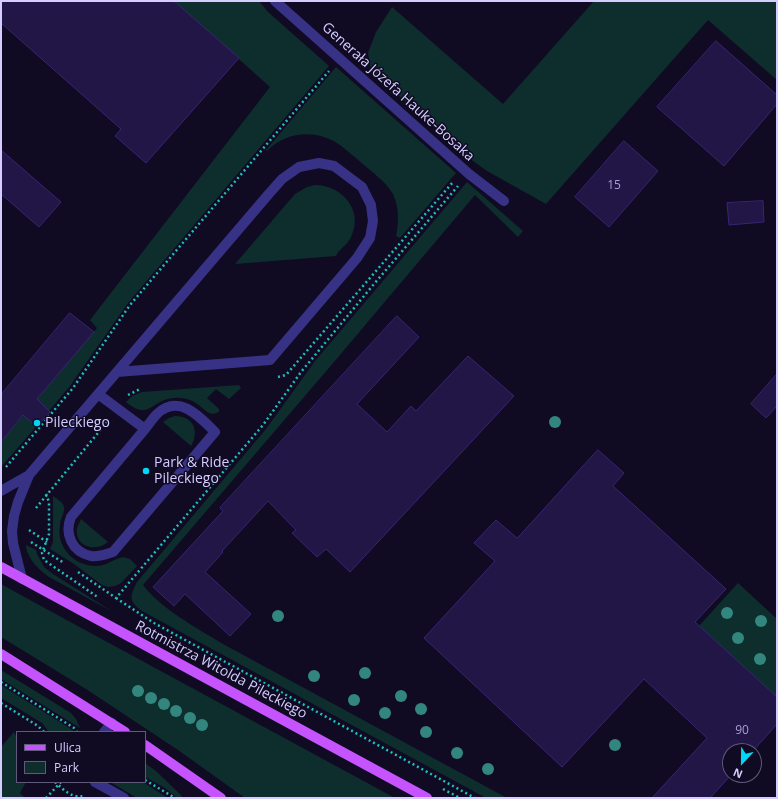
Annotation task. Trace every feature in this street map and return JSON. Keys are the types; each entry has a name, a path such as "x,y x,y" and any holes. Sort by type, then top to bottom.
{"main road":[{"name":"Rotmistrza Witolda Pileckiego","path":"1,567 427,798"},
{"path":"1,654 124,731"},
{"path":"146,746 221,798"}],"street":[{"name":"Generała Józefa Hauke-Bosaka","path":"275,1 469,174 504,201"},
{"path":"22,579 13,543 12,531 18,502 29,475 98,394 282,179 299,167 318,162 334,166 362,187 371,205 373,221 370,238 357,258 270,360 117,372"},
{"path":"98,394 145,429"},
{"path":"182,406 189,409 204,420 215,432 113,552 103,556 92,556 79,551 71,543 68,532 68,523 71,517 145,429 158,413 167,408 182,406"},
{"path":"1,491 29,475"},
{"path":"105,731 112,723"},
{"path":"97,783 124,798"}],"path":[{"path":"1,473 73,388 130,305 340,58"},
{"path":"116,598 263,425 301,372 374,284 469,174"},
{"path":"46,494 49,502 49,534 42,553 44,560 103,601"},
{"path":"28,524 30,531 47,542"},
{"path":"28,540 70,566"},
{"path":"76,571 154,623 476,798"},
{"path":"1,682 77,731"},
{"path":"1,703 38,726 43,731"},
{"path":"146,781 174,798"},
{"path":"46,798 58,785 67,794 78,797 90,794 97,783"},
{"path":"439,787 460,798"}],"green space":[{"path":"174,1 259,1 268,12 329,66 128,303 70,386 49,411 45,408 33,423 36,427 1,467 1,442 97,328 90,320 270,87"},
{"path":"594,1 777,1 777,80 708,20 546,204 487,171 466,156 371,71 368,53 376,32 392,7 503,104"},
{"path":"336,67 456,173 400,238 396,236 398,220 393,194 375,174 337,143 310,134 291,136 274,145 267,151 266,150"},
{"path":"467,182 523,231 518,237 475,195 143,585 169,610 223,644 507,798 486,798 142,611 132,601 133,591 137,582 266,429 315,361"},
{"path":"315,185 325,186 342,195 349,202 353,210 355,219 354,229 347,244 336,256 235,264 295,194 307,187"},
{"path":"239,385 241,388 229,399 216,389 207,398 219,409 219,412 213,414 188,399 181,398 166,399 146,410 134,408 126,402 132,396 142,392"},
{"path":"175,416 186,419 193,425 195,435 191,446 163,422"},
{"path":"53,496 61,502 64,507 59,533 64,548 68,554 81,563 96,566 103,565 123,557 130,559 137,566 121,583 108,587 102,585 74,564 50,549 53,542"},
{"path":"81,519 108,542 97,547 86,546 82,543 77,534 77,528"},
{"path":"26,545 36,550 44,567 53,574 113,612 45,574 31,559"},
{"path":"738,583 777,619 777,697 699,626"},
{"path":"1,584 395,798 245,798 178,750 86,689 1,637"},
{"path":"1,670 71,713 76,719 80,728 1,679"},
{"path":"1,685 74,731 48,731 42,723 1,698"},
{"path":"14,732 16,736 16,783 25,783 20,793 25,798 1,798 1,747"},
{"path":"146,764 156,771 182,796 177,798 165,788 146,778"},
{"path":"112,783 145,783 168,798 137,798"}],"building":[{"path":"1,1 174,1 239,58 146,163 115,136 121,129 1,23"},
{"path":"716,41 777,95 777,104 724,166 657,107"},
{"path":"624,141 658,171 609,227 575,197"},
{"path":"1,150 61,202 39,227 1,194"},
{"path":"763,201 764,222 729,225 727,203"},
{"path":"70,313 94,332 37,399 50,412 37,427 23,415 1,442 1,395"},
{"path":"397,316 419,337 357,404 387,432 411,406 416,411 468,356 514,396 350,572 326,549 317,557 292,533 296,530 268,501 222,551 223,552 205,572 251,614 230,636 185,594 174,606 153,587 223,511 220,508"},
{"path":"777,374 777,406 766,418 751,404"},
{"path":"598,450 624,473 613,486 726,589 695,622 777,697 777,724 760,743 722,743 722,783 724,783 710,798 652,798 707,738 644,679 562,767 424,638 495,561 474,543 496,520 517,538"}],"place":[{"name":"Pileckiego","path":"37,423"},
{"name":"Park & Ride Pileckiego","path":"146,471"}]}
